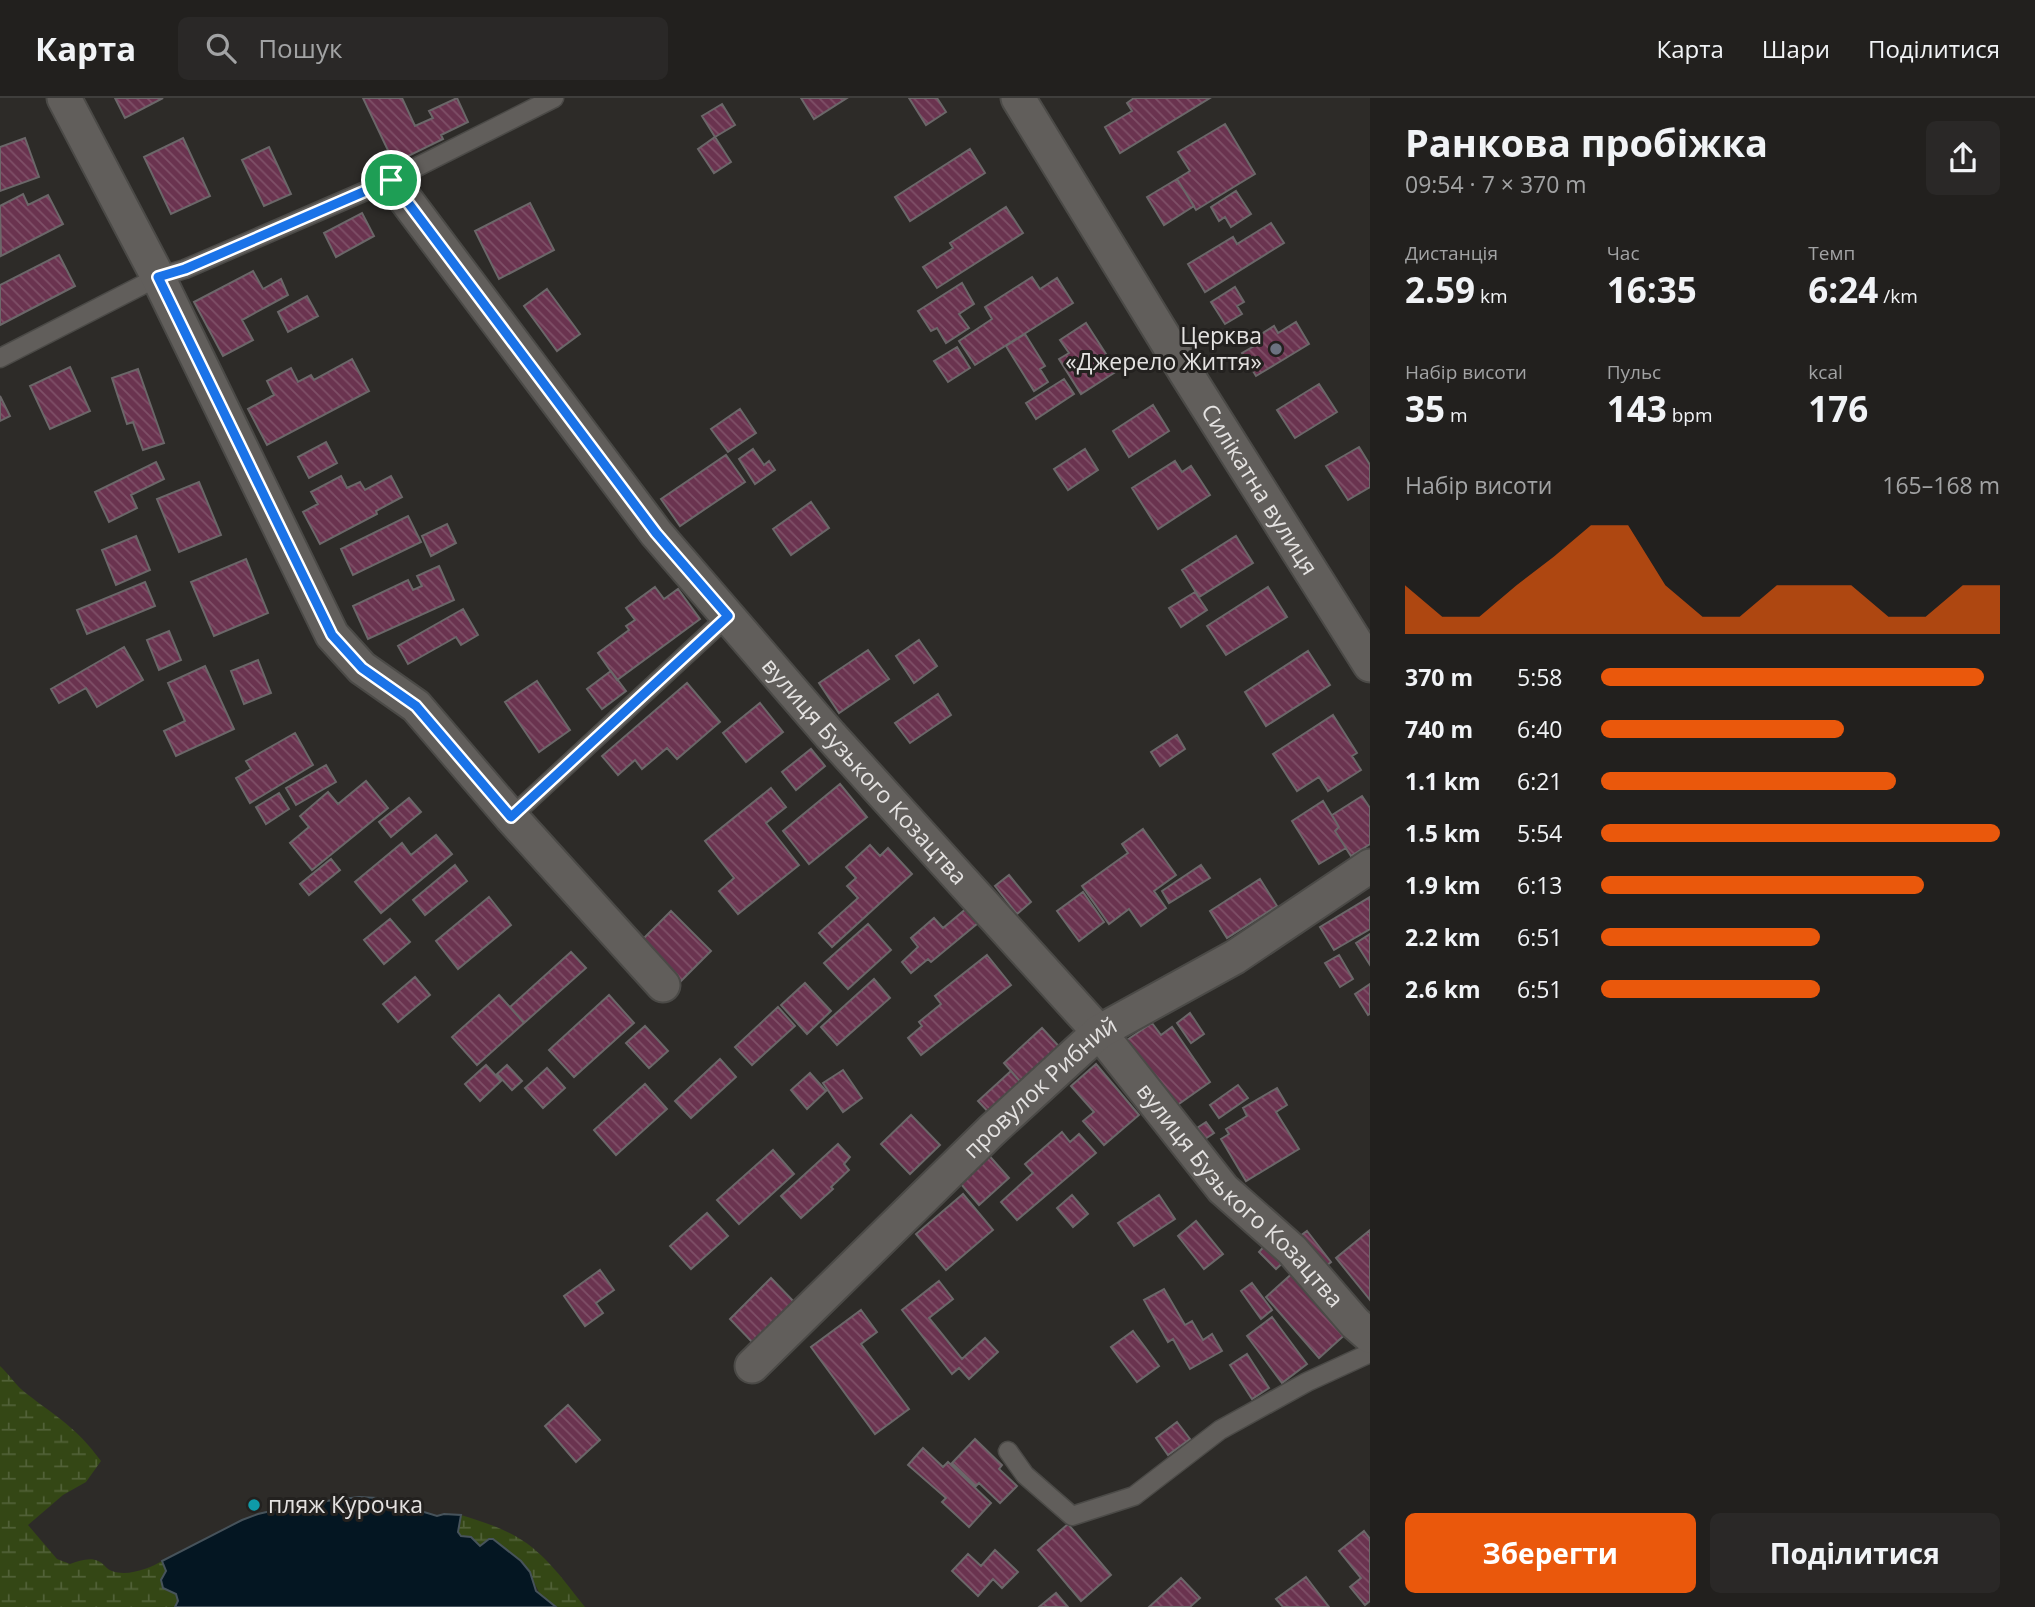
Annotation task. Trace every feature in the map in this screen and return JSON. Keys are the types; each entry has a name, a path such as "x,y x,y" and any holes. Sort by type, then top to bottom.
{"street":[{"path":"64,98 158,277 332,635 362,668 416,706 511,817 663,985"},
{"name":"Силікатна вулиця","path":"1018,98 1186,373 1370,665"},
{"name":"вулиця Бузького Козацтва","path":"391,180 648,523 830,734 1099,1032 1223,1189 1292,1250 1355,1323 1370,1336"},
{"name":"провулок Рибний","path":"752,1366 990,1131 1099,1032 1235,957 1370,866"}],"lane":[{"path":"0,358 158,277 185,269 391,180 554,98"},
{"path":"511,817 728,616"},
{"path":"1008,1451 1025,1475 1072,1516 1133,1496 1220,1430 1307,1382 1370,1353"}],"green space":[{"path":"0,1366 23,1391 75,1431 101,1461 86,1482 63,1495 28,1525 57,1559 70,1564 95,1560 110,1570 125,1573 145,1569 162,1561 166,1571 161,1580 168,1591 176,1593 178,1601 175,1607 0,1607"},
{"path":"461,1515 504,1530 537,1551 585,1607 556,1607 541,1596 526,1567 493,1539 480,1546 471,1537 458,1533"}],"water":[{"path":"359,1497 378,1498 437,1516 461,1515 458,1532 461,1536 471,1537 480,1546 493,1539 521,1561 530,1572 536,1591 556,1607 175,1607 178,1601 176,1594 163,1588 161,1580 166,1571 162,1561 242,1520 301,1504"}],"building":[{"path":"115,98 163,98 125,118"},
{"path":"363,98 402,98 415,126 433,118 429,111 457,98 468,122 441,135 443,139 394,163"},
{"path":"801,98 847,98 814,119"},
{"path":"909,98 937,98 946,112 926,125"},
{"path":"1134,98 1210,98 1120,153 1105,127 1132,111 1127,103"},
{"path":"722,104 735,125 715,137 702,116"},
{"path":"1225,124 1255,174 1196,210 1177,179 1190,171 1178,152"},
{"path":"715,137 731,162 714,173 698,149"},
{"path":"25,138 39,177 0,191 0,147"},
{"path":"183,138 210,196 171,214 144,157"},
{"path":"269,147 291,194 264,206 242,160"},
{"path":"970,149 985,173 910,221 895,197"},
{"path":"1177,179 1194,206 1164,225 1147,197"},
{"path":"1236,191 1251,214 1231,227 1225,217 1219,221 1211,207"},
{"path":"23,194 28,205 48,195 63,224 1,256 0,206"},
{"path":"530,203 554,250 499,279 475,231"},
{"path":"1006,207 1023,233 937,288 923,267 953,248 950,243"},
{"path":"362,213 374,236 336,257 324,233"},
{"path":"1271,223 1284,243 1205,292 1188,264 1233,237 1237,244"},
{"path":"59,255 75,286 0,325 0,285"},
{"path":"253,271 263,289 281,279 288,295 242,320 253,340 223,356 194,302"},
{"path":"1032,277 1040,289 1057,278 1073,303 975,365 959,341 992,319 985,307"},
{"path":"962,283 974,304 959,314 969,328 946,343 937,328 931,331 918,311"},
{"path":"1235,287 1244,302 1237,306 1242,314 1225,324 1211,302"},
{"path":"547,289 580,334 557,351 524,306"},
{"path":"307,296 318,316 288,332 278,312"},
{"name":"Церква «Джерело Життя»","path":"1296,322 1309,344 1256,376 1242,353 1261,342 1258,336 1274,326 1278,333"},
{"path":"1086,323 1117,371 1081,394 1059,359 1069,353 1060,340"},
{"path":"1025,334 1045,366 1040,369 1048,382 1034,391 1006,346"},
{"path":"957,347 970,368 948,382 934,361"},
{"path":"352,359 369,391 267,445 248,409 274,395 267,381 291,368 298,382 311,375 314,380"},
{"path":"70,367 90,411 50,429 30,386"},
{"path":"138,369 164,443 143,450 133,422 127,424 112,378"},
{"path":"1064,379 1074,394 1036,419 1026,403"},
{"path":"1319,384 1337,412 1295,438 1277,410"},
{"path":"0,396 10,416 0,421"},
{"path":"1153,405 1169,431 1129,457 1113,431"},
{"path":"740,409 756,433 728,452 711,429"},
{"path":"326,442 337,463 309,478 298,457"},
{"path":"1359,447 1370,465 1370,487 1348,500 1326,466"},
{"path":"753,449 764,465 769,461 775,470 755,484 739,459"},
{"path":"1085,449 1098,470 1068,490 1054,469"},
{"path":"726,455 745,482 680,526 661,499"},
{"path":"1175,461 1182,472 1191,466 1210,495 1158,529 1132,488"},
{"path":"156,462 164,479 131,495 137,508 109,522 95,492"},
{"path":"341,476 347,488 360,482 365,490 391,476 402,497 376,511 377,514 320,544 303,512 318,504 311,492"},
{"path":"199,482 221,535 179,552 157,499"},
{"path":"811,502 829,528 791,555 773,529"},
{"path":"408,516 421,542 353,575 341,549"},
{"path":"447,524 456,543 431,556 422,536"},
{"path":"136,536 150,570 116,585 102,550"},
{"path":"1236,536 1253,563 1199,597 1182,570"},
{"path":"246,559 268,613 214,636 191,582"},
{"path":"439,566 454,600 368,639 353,606 408,580 413,590 422,586 417,576"},
{"path":"145,582 155,606 87,634 77,610"},
{"path":"655,587 664,599 678,589 700,619 617,680 598,653 629,630 626,626 635,620 626,608"},
{"path":"1268,587 1287,617 1226,655 1207,626"},
{"path":"1195,592 1207,610 1181,627 1169,608"},
{"path":"463,609 478,635 461,645 456,637 408,664 398,646"},
{"path":"169,631 181,660 159,670 147,640"},
{"path":"919,640 937,666 914,683 896,656"},
{"path":"124,647 143,680 97,707 86,688 59,703 51,689"},
{"path":"868,650 889,679 839,713 819,683"},
{"path":"1308,651 1330,685 1266,726 1245,692"},
{"path":"258,660 271,693 244,704 231,671"},
{"path":"205,666 234,729 176,756 164,731 185,721 168,683"},
{"path":"611,671 626,691 602,709 587,689"},
{"path":"537,681 570,730 539,752 505,702"},
{"path":"687,683 720,722 677,759 667,748 642,769 635,760 618,775 602,756"},
{"path":"938,694 951,715 910,743 895,723"},
{"path":"760,703 783,732 746,762 723,733"},
{"path":"1333,715 1357,753 1352,756 1361,770 1328,791 1319,777 1297,791 1273,754"},
{"path":"295,733 313,765 250,803 236,778 251,769 246,761"},
{"path":"1177,735 1185,749 1160,766 1151,752"},
{"path":"811,749 825,766 796,790 782,772"},
{"path":"326,765 336,782 296,805 286,788"},
{"path":"366,781 388,808 312,870 290,843 309,827 300,816 328,792 338,804"},
{"path":"840,784 867,817 809,864 783,831"},
{"path":"771,788 786,807 766,823 799,865 738,914 719,891 734,878 705,841"},
{"path":"279,793 289,809 266,824 256,807"},
{"path":"1362,796 1370,808 1370,844 1351,856 1335,831 1339,827 1332,815"},
{"path":"409,798 421,812 391,837 379,822"},
{"path":"1323,801 1339,827 1335,831 1346,848 1319,864 1292,821"},
{"path":"1143,829 1176,875 1154,891 1166,908 1141,926 1129,909 1109,924 1082,886 1128,853 1122,844"},
{"path":"436,835 452,854 381,913 355,882 402,843 411,855"},
{"path":"870,845 880,856 888,848 912,874 832,947 819,933 858,898 847,886 856,878 846,867"},
{"path":"331,859 340,870 309,895 300,884"},
{"path":"455,865 467,881 425,915 413,900"},
{"path":"1201,865 1210,878 1169,903 1162,891"},
{"path":"1009,875 1031,902 1017,914 995,886"},
{"path":"1260,879 1277,906 1227,938 1210,911"},
{"path":"1083,892 1104,922 1079,941 1057,911"},
{"path":"489,897 511,925 458,969 436,941"},
{"path":"1370,897 1370,929 1334,950 1320,927"},
{"path":"967,908 978,923 931,962 928,959 911,973 902,962 918,947 911,938 934,918 943,928"},
{"path":"671,911 711,951 680,982 640,942"},
{"path":"390,919 410,942 384,964 364,940"},
{"path":"868,924 891,950 848,989 824,963"},
{"path":"1370,934 1370,965 1356,943"},
{"path":"571,952 586,968 524,1023 510,1007"},
{"path":"987,955 1011,985 921,1055 908,1038 922,1026 919,1022 941,1004 935,996"},
{"path":"1339,955 1353,979 1340,987 1325,963"},
{"path":"415,977 430,995 398,1022 383,1004"},
{"path":"874,979 890,998 837,1045 821,1027"},
{"path":"805,983 831,1011 807,1034 781,1005"},
{"path":"1370,984 1370,1014 1368,1015 1355,994"},
{"path":"499,995 524,1023 477,1065 452,1037"},
{"path":"609,995 634,1023 574,1077 549,1050"},
{"path":"778,1007 795,1026 752,1065 735,1047"},
{"path":"1190,1013 1204,1034 1191,1043 1177,1023"},
{"path":"1152,1023 1161,1035 1172,1027 1210,1082 1166,1113 1124,1042"},
{"path":"645,1026 668,1051 649,1068 626,1043"},
{"path":"1042,1028 1064,1052 1025,1087 1004,1063"},
{"path":"720,1059 736,1077 691,1118 675,1101"},
{"path":"1096,1064 1139,1115 1104,1145 1083,1121 1094,1112 1071,1086"},
{"path":"486,1065 501,1081 480,1101 465,1084"},
{"path":"507,1065 522,1081 512,1090 497,1074"},
{"path":"547,1068 565,1088 543,1108 525,1088"},
{"path":"843,1070 862,1098 843,1112 823,1083"},
{"path":"1011,1071 1023,1085 993,1117 978,1101"},
{"path":"810,1073 826,1091 807,1109 791,1090"},
{"path":"645,1084 667,1109 616,1155 594,1130"},
{"path":"1238,1085 1248,1098 1219,1118 1210,1105"},
{"path":"1277,1088 1287,1105 1276,1112 1299,1149 1246,1181 1221,1139 1229,1134 1226,1129 1247,1116 1243,1108"},
{"path":"911,1115 940,1145 910,1174 881,1144"},
{"path":"1206,1122 1214,1133 1196,1145 1188,1134"},
{"path":"1062,1132 1070,1142 1079,1134 1096,1153 1017,1220 1001,1202 1033,1173 1025,1164"},
{"path":"838,1144 850,1157 844,1164 849,1170 831,1187 833,1189 801,1218 781,1196"},
{"path":"773,1150 794,1174 739,1224 717,1200"},
{"path":"985,1151 1009,1178 979,1205 955,1177"},
{"path":"963,1194 993,1230 946,1270 916,1234"},
{"path":"1072,1195 1088,1214 1073,1227 1057,1208"},
{"path":"1159,1195 1175,1219 1134,1246 1118,1223"},
{"path":"707,1213 728,1236 691,1269 670,1246"},
{"path":"1196,1221 1223,1254 1204,1269 1178,1236"},
{"path":"1370,1230 1370,1300 1336,1258"},
{"path":"1307,1231 1331,1262 1316,1274 1292,1242"},
{"path":"1269,1241 1287,1259 1276,1269 1259,1252"},
{"path":"600,1270 614,1290 596,1303 603,1313 585,1326 564,1296"},
{"path":"1296,1270 1349,1331 1319,1358 1266,1297"},
{"path":"771,1278 797,1305 755,1345 730,1319"},
{"path":"939,1281 953,1299 929,1318 962,1359 985,1338 998,1352 969,1379 959,1368 952,1374 902,1310"},
{"path":"1252,1283 1272,1310 1261,1319 1241,1291"},
{"path":"1164,1289 1185,1325 1192,1321 1203,1340 1212,1334 1222,1351 1190,1369 1173,1339 1168,1342 1144,1300"},
{"path":"861,1310 877,1332 861,1344 909,1409 875,1434 811,1347"},
{"path":"1272,1317 1307,1364 1282,1383 1247,1336"},
{"path":"1133,1331 1159,1366 1137,1382 1111,1347"},
{"path":"1247,1354 1269,1388 1252,1399 1230,1365"},
{"path":"568,1405 600,1440 576,1462 545,1426"},
{"path":"1177,1422 1190,1439 1168,1455 1156,1438"},
{"path":"975,1439 1002,1465 999,1469 1017,1486 1000,1503 979,1483 976,1486 952,1463"},
{"path":"923,1448 943,1467 948,1462 991,1503 969,1527 942,1502 946,1498 908,1465"},
{"path":"1068,1524 1111,1575 1081,1601 1038,1550"},
{"path":"1364,1531 1370,1539 1370,1601 1365,1605 1350,1587 1361,1578 1339,1551"},
{"path":"995,1550 1018,1572 1002,1588 993,1579 978,1596 952,1571 968,1554 981,1566"},
{"path":"1306,1577 1329,1607 1283,1607 1276,1599"},
{"path":"1181,1578 1200,1598 1190,1607 1149,1607"},
{"path":"1056,1593 1068,1607 1039,1607"}],"place":[{"name":"Церква «Джерело Життя»","path":"1276,349"},
{"name":"пляж Курочка","path":"254,1505"}],"route":[{"path":"391,180 656,533 728,616 511,817 416,706 362,668 332,635 158,277 185,269 391,180"}]}
